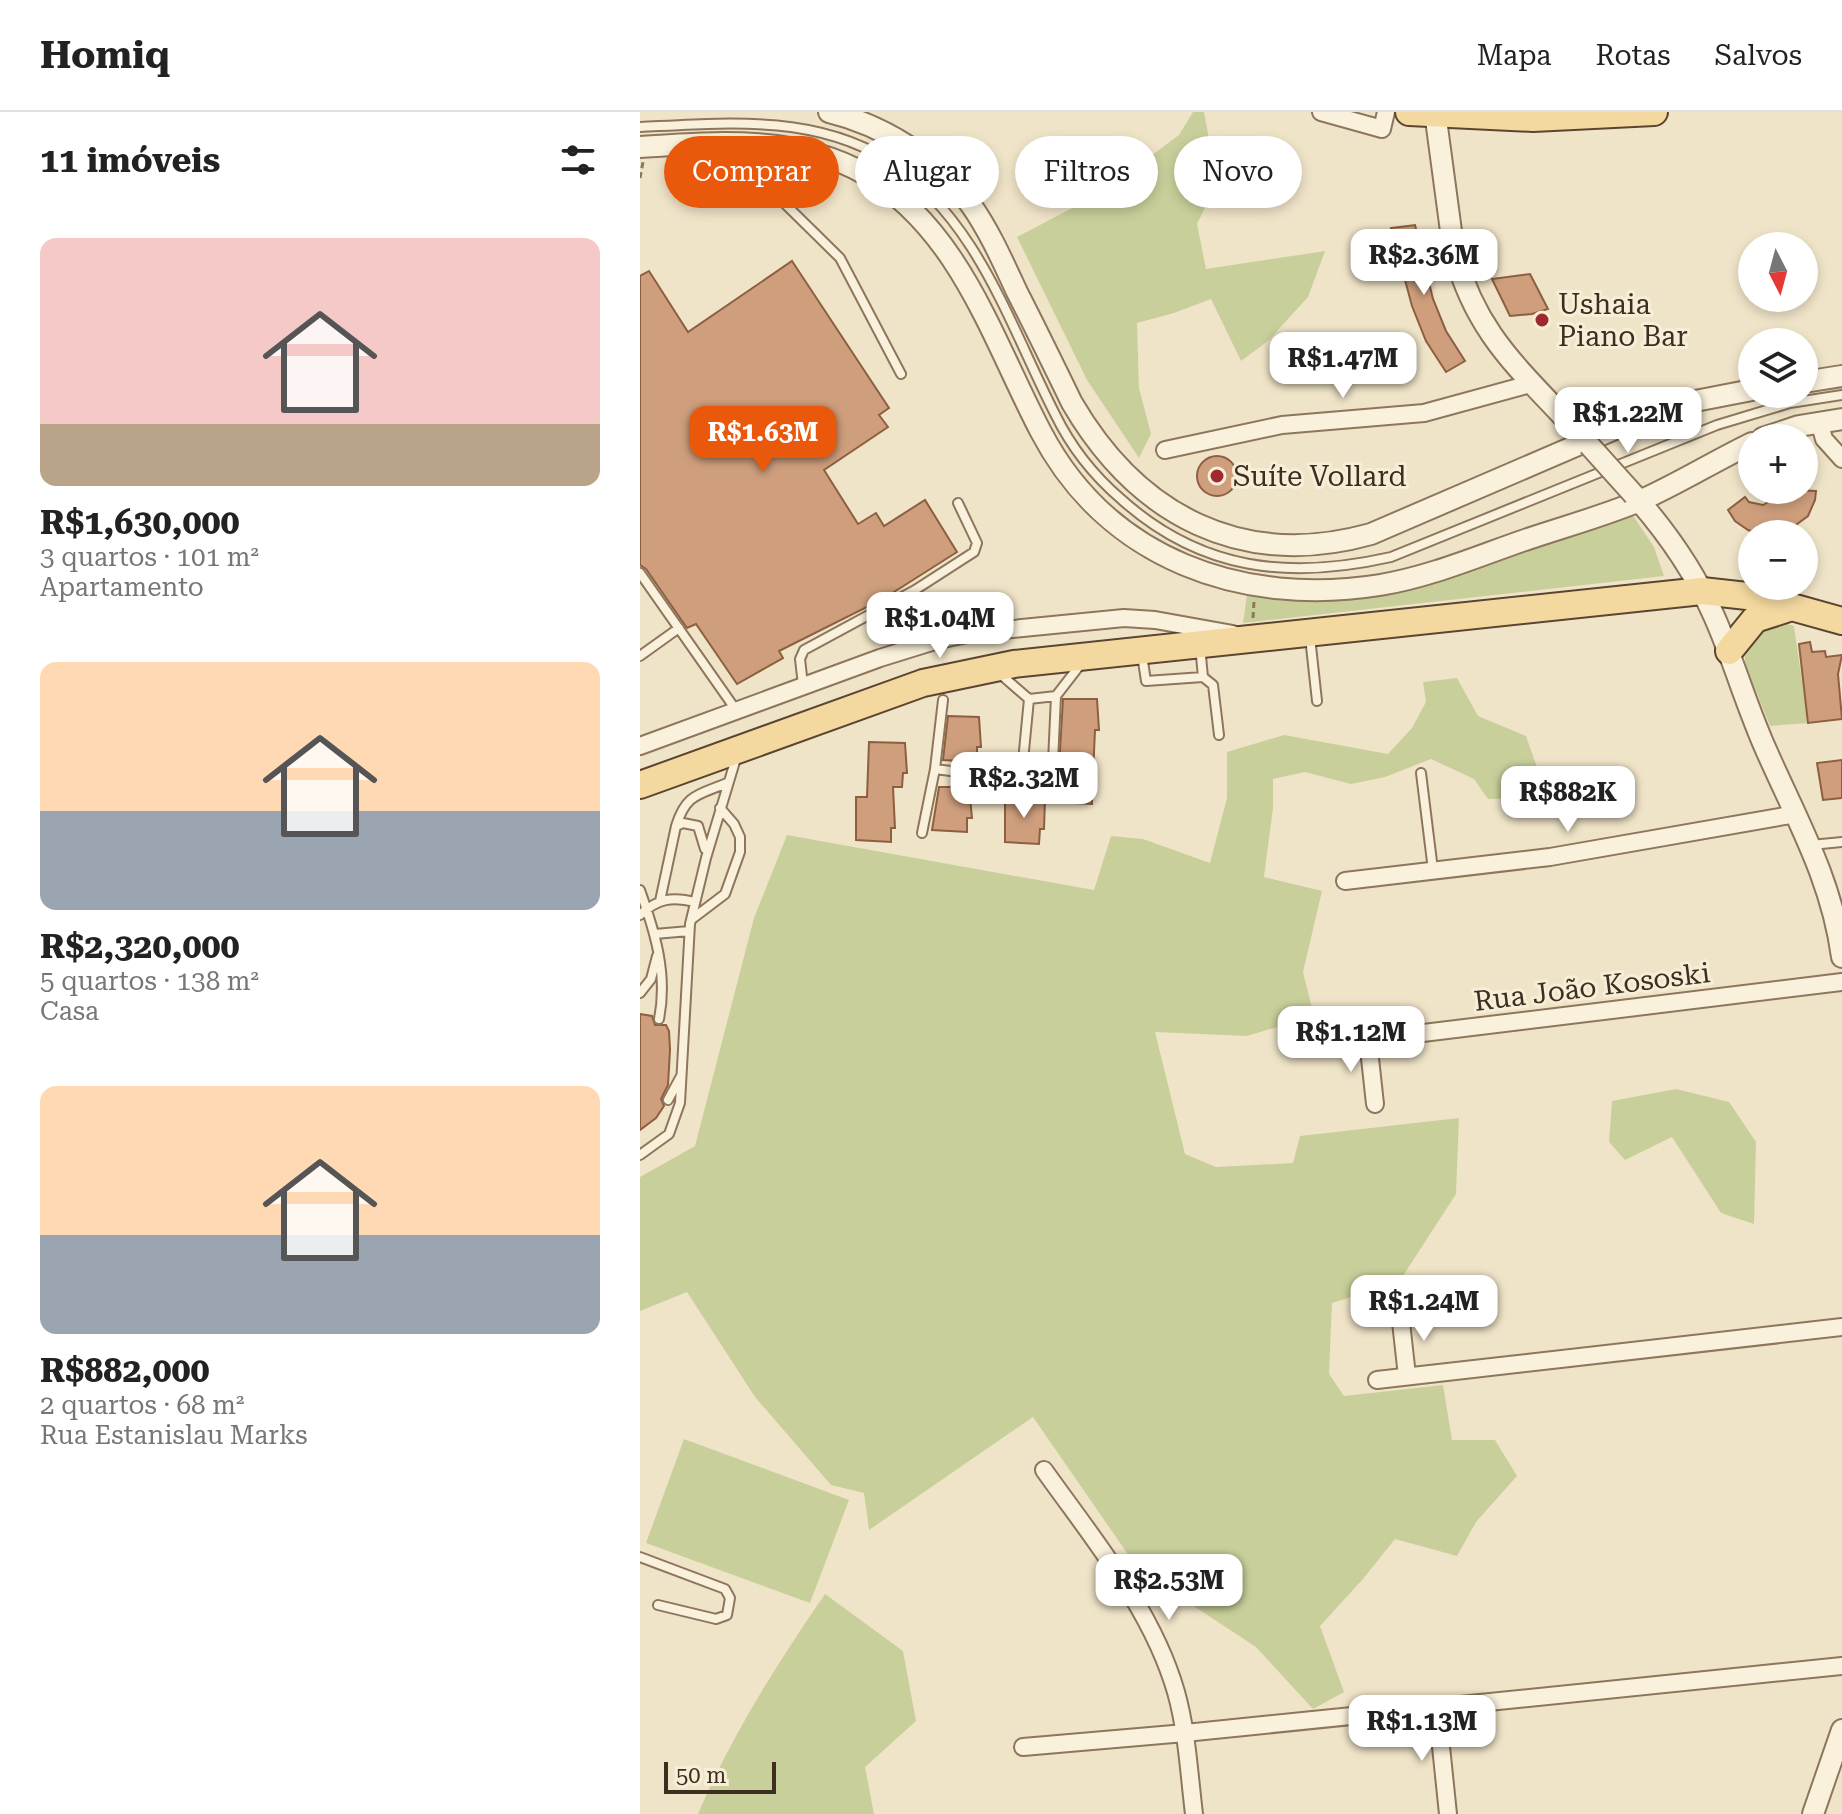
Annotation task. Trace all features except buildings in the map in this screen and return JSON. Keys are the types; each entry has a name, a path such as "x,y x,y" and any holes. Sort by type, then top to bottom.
{"main road":[{"path":"1426,113 1533,118 1654,112"},
{"path":"640,785 923,683 992,667 1702,591 1756,597 1842,621"},
{"path":"1729,651 1755,619 1793,607"}],"street":[{"path":"829,112 888,134 950,181 982,221 1088,431 1112,461 1132,481 1181,516 1241,540 1277,546 1342,542 1395,525 1668,408 1738,393"},
{"path":"1321,112 1382,129 1386,112"},
{"path":"1426,113 1458,267 1486,329 1530,384 1637,498 1702,591 1729,651 1764,745 1829,892 1842,957"},
{"path":"640,147 664,146"},
{"path":"839,163 885,186 933,232 968,285 1056,458 1076,486 1102,514 1131,537 1166,558 1199,572 1254,585 1347,589 1411,578 1637,498 1738,450"},
{"path":"1818,380 1842,376"},
{"path":"1165,450 1282,425 1424,413 1530,384"},
{"path":"1809,424 1842,419"},
{"path":"1819,421 1824,439 1842,459"},
{"path":"640,746 803,685 938,640 1083,620 1124,618 1155,620 1252,638"},
{"path":"1345,881 1550,857 1796,814"},
{"name":"Rua João Kososki","path":"1300,1048 1842,982"},
{"path":"1368,1040 1375,1104"},
{"path":"1400,1313 1407,1376"},
{"path":"1377,1380 1842,1327"},
{"path":"1044,1470 1119,1577 1153,1634 1176,1690 1185,1733 1194,1814"},
{"path":"1023,1747 1842,1666"},
{"path":"1437,1708 1448,1814"},
{"path":"1813,1814 1842,1730"}],"lane":[{"path":"640,127 713,123 781,126 836,137 887,160 935,200 976,253 1055,414 1087,465 1133,510 1164,533 1190,547 1249,565 1315,569 1352,566 1391,557 1717,425 1790,403 1842,395"},
{"path":"789,208 840,258 901,374"},
{"path":"803,685 800,659 804,650 915,590 974,552 977,543 958,503"},
{"path":"640,573 736,710"},
{"path":"640,656 679,628"},
{"path":"1310,632 1317,701"},
{"path":"1200,644 1203,677"},
{"path":"1141,650 1146,681 1203,677 1213,685 1219,735"},
{"path":"935,769 1052,784 1056,696 1068,677 1090,656"},
{"path":"992,667 1029,699"},
{"path":"1029,699 1056,696"},
{"path":"1021,782 1029,699"},
{"path":"922,833 935,769 943,700"},
{"path":"640,1155 669,1134 680,1103 689,931 706,858 739,748"},
{"path":"1421,773 1433,871"},
{"path":"660,901 682,807 694,796 727,783"},
{"path":"691,919 725,894 740,852 740,837 734,824 720,808"},
{"path":"676,826 683,823 698,826 704,840 706,858"},
{"path":"1810,845 1842,842"},
{"path":"640,890 643,912 655,934 659,951 663,998 659,1019"},
{"path":"643,912 660,901 681,898 695,902"},
{"path":"655,934 689,931"},
{"path":"640,993 651,979 659,951"},
{"path":"668,1100 682,1074"},
{"path":"640,1557 725,1589 730,1598 727,1615 716,1619 658,1605"}],"path":[{"path":"1252,638 1254,585"}],"green space":[{"path":"1193,112 1204,112 1208,136 1179,135"},
{"path":"1174,139 1174,208 1205,208 1197,224 1206,269 1325,251 1308,297 1268,341 1241,361 1211,299 1137,323 1139,388 1151,434 1139,458 1087,380 1017,237 1072,208 1158,208 1158,151"},
{"path":"1632,514 1654,547 1664,576 1243,623 1247,595 1309,602 1371,597 1413,589"},
{"path":"1780,622 1794,626 1808,723 1770,726 1746,666 1744,653 1751,635"},
{"path":"1457,678 1478,716 1526,736 1540,776 1528,798 1488,799 1474,779 1431,759 1385,777 1351,784 1305,772 1273,779 1273,808 1264,877 1322,891 1303,972 1314,1016 1247,1036 1155,1032 1185,1154 1216,1167 1293,1163 1300,1136 1459,1118 1456,1194 1399,1282 1332,1303 1329,1374 1344,1396 1443,1385 1452,1440 1495,1440 1517,1476 1476,1522 1457,1556 1395,1539 1320,1626 1344,1692 1313,1709 1256,1647 1189,1603 1147,1582 1033,1417 869,1530 864,1493 831,1485 755,1397 687,1292 640,1311 640,1177 695,1146 754,918 787,835 1094,890 1111,836 1143,839 1210,863 1227,798 1227,752 1284,735 1388,754 1412,728 1426,702 1423,682"},
{"path":"1676,1089 1729,1102 1756,1142 1754,1224 1721,1213 1672,1137 1625,1160 1609,1142 1612,1101"},
{"path":"684,1439 849,1500 810,1603 646,1543"},
{"path":"825,1594 903,1651 916,1721 865,1767 874,1814 698,1814 756,1701"}],"place":[{"name":"Ushaia Piano Bar","path":"1542,320"},
{"name":"Suíte Vollard","path":"1217,476"}]}
